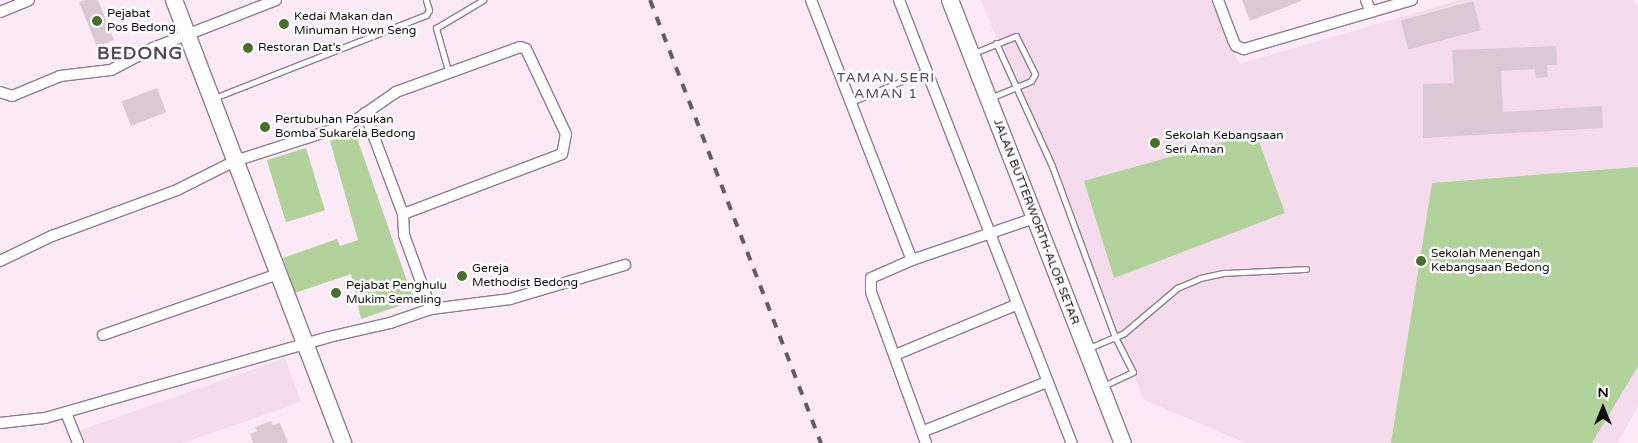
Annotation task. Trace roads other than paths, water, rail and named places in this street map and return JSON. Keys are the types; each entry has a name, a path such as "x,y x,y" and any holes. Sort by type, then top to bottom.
{"main road":[{"path":"174,0 343,443"},
{"name":"JALAN BUTTERWORTH-ALOR SETAR","path":"950,0 1123,443"}],"street":[{"path":"0,12 29,0"},
{"path":"0,92 4,96 12,96 60,76 111,70 260,3 276,0"},
{"path":"811,0 912,260"},
{"path":"899,0 1016,305 1072,443"},
{"path":"1218,0 1236,46 1244,49 1412,0"},
{"path":"1366,0 1371,12"},
{"path":"0,261 52,236 177,190 235,161 317,137 350,124 396,92 520,47 526,48 566,134 565,149 556,158 403,214"},
{"path":"365,113 403,214 404,235 431,309"},
{"path":"926,443 924,431 870,282 879,272 1035,218"},
{"path":"0,423 35,421 431,309 510,299 625,265"},
{"path":"103,335 278,274"},
{"path":"895,355 1016,305"},
{"path":"924,431 1047,382"},
{"path":"66,412 78,443"}],"lane":[{"path":"211,99 426,15 429,10 426,0"},
{"path":"449,74 436,28 483,0"},
{"path":"971,54 996,44 1019,38 1035,74 1031,81 988,98"},
{"path":"996,44 1052,166 1115,337 1132,372 1100,387"},
{"path":"851,102 926,71"},
{"path":"1085,349 1115,337 1177,288 1200,278 1224,273 1306,269"}],"railway":[{"path":"650,0 821,443"}],"place":[{"name":"Pejabat Pos Bedong","path":"97,21"},
{"name":"Kedai Makan dan Minuman Hown Seng","path":"284,24"},
{"name":"Restoran Dat's","path":"248,48"},
{"name":"Pertubuhan Pasukan Bomba Sukarela Bedong","path":"265,127"},
{"name":"Sekolah Kebangsaan Seri Aman","path":"1155,143"},
{"name":"Sekolah Menengah Kebangsaan Bedong","path":"1421,261"},
{"name":"Gereja Methodist Bedong","path":"462,276"},
{"name":"Pejabat Penghulu Mukim Semeling","path":"336,293"}],"district":[{"name":"BEDONG","path":"140,53"},
{"name":"TAMAN SERI AMAN 1","path":"886,86"}]}
